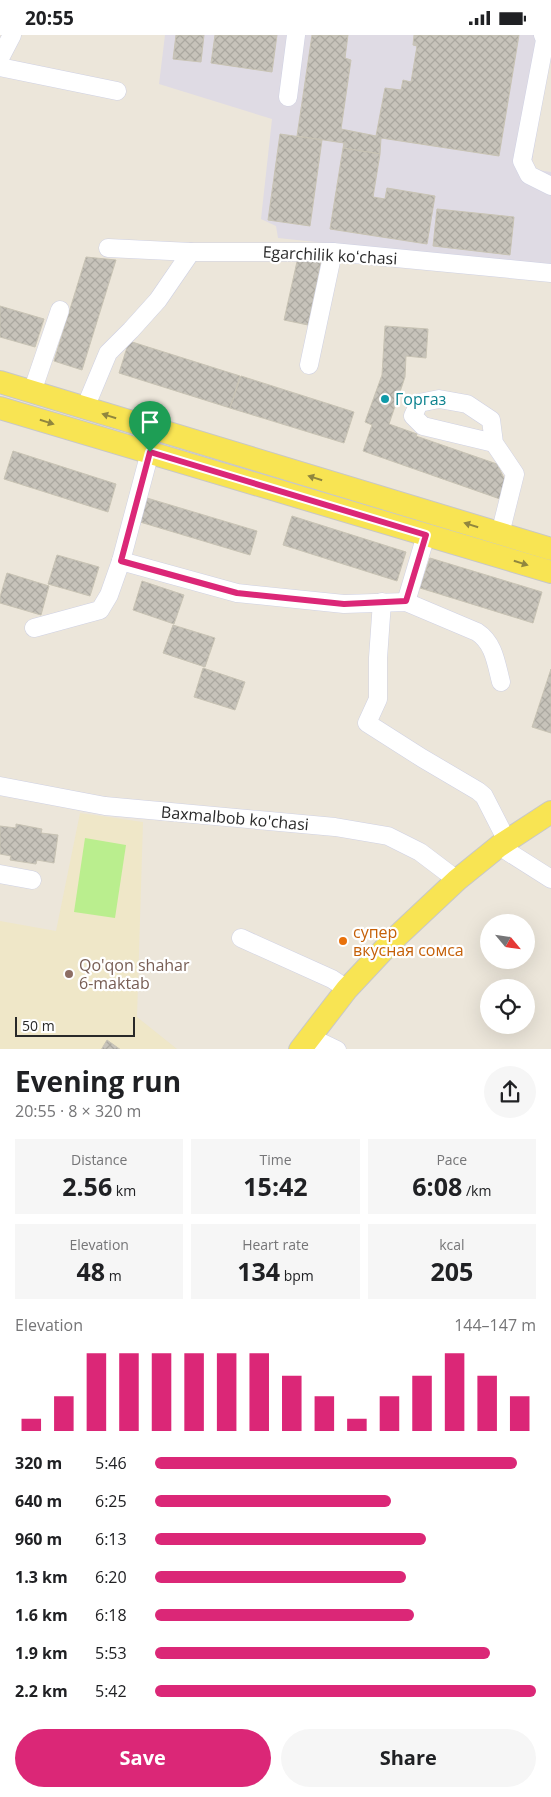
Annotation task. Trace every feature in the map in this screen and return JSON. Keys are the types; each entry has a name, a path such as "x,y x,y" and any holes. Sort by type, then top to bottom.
{"main road":[{"path":"0,382 551,549"},
{"path":"0,408 551,572"},
{"path":"305,1043 347,989 391,942 457,880 502,844 551,812"}],"street":[{"path":"0,57 12,35"},
{"path":"288,97 296,35"},
{"path":"544,35 545,39 522,161 528,175 551,186"},
{"path":"0,67 117,91"},
{"name":"Egarchilik koʻchasi","path":"108,248 191,252 333,252 551,273"},
{"path":"85,408 108,353 158,300 191,252"},
{"path":"309,365 333,252"},
{"path":"32,392 60,310"},
{"path":"494,443 515,474 500,534"},
{"path":"34,628 100,610 109,595 121,561 150,452"},
{"path":"406,601 426,535"},
{"path":"121,561 237,593 344,604 406,601 486,638 490,645 501,682"},
{"path":"382,603 378,658 378,699 367,723 484,796 502,844 551,879"},
{"name":"Baxmalbob ko'chasi","path":"0,786 105,805 335,827 388,835 420,852 457,880"},
{"path":"0,874 32,880"},
{"path":"241,938 332,979 347,989"},
{"path":"305,1043 338,1049"}],"shaded area":[{"path":"165,35 551,35 531,169 551,172 551,269 515,263 278,238 276,226 261,219 272,119 159,84"},
{"name":"Qo'qon shahar 6-maktab","path":"80,813 143,822 137,1017 177,1049 0,1049 0,921 56,931"}],"green space":[{"path":"85,838 126,845 115,918 74,912"}],"building":[{"path":"176,35 204,35 201,62 173,59"},
{"path":"215,35 277,35 272,72 211,63"},
{"path":"312,35 348,35 345,58 351,60 341,129 376,136 385,88 401,90 403,80 411,82 417,46 413,45 414,35 519,35 499,156 381,138 380,154 343,148 344,143 297,136"},
{"path":"280,134 322,140 310,226 268,220"},
{"path":"343,148 380,154 373,197 385,199 387,188 435,196 427,244 330,229"},
{"path":"437,209 514,217 510,255 433,246"},
{"path":"86,257 116,260 82,370 54,361"},
{"path":"298,257 321,262 308,325 284,320"},
{"path":"0,306 44,319 35,347 0,337"},
{"name":"Горгаз","path":"385,326 428,329 426,358 406,356 405,377 389,424 417,434 416,436 497,464 506,482 500,499 363,451 372,425 365,422 382,375"},
{"path":"129,341 240,376 230,408 119,373"},
{"path":"241,376 354,412 344,443 230,408"},
{"path":"13,451 116,484 108,512 4,479"},
{"path":"147,498 257,531 250,555 140,522"},
{"path":"292,516 406,552 397,581 283,545"},
{"path":"57,555 99,567 90,596 48,584"},
{"path":"430,558 542,592 533,623 420,588"},
{"path":"7,573 49,586 41,615 0,603"},
{"path":"142,581 184,595 174,624 133,610"},
{"path":"173,625 215,638 205,667 163,653"},
{"path":"203,668 245,682 235,710 194,697"},
{"path":"551,669 551,733 532,727"},
{"path":"16,824 42,829 41,833 58,835 54,863 37,860 36,864 10,860 11,856 0,854 0,826 16,828"},
{"path":"107,1040 120,1049 102,1049"}],"place":[{"name":"Горгаз","path":"385,399"},
{"name":"супер вкусная сомса","path":"343,941"},
{"name":"Qo'qon shahar 6-maktab","path":"69,974"}],"route":[{"path":"150,452 426,535 406,601 344,604 237,593 121,561 150,452"}]}
